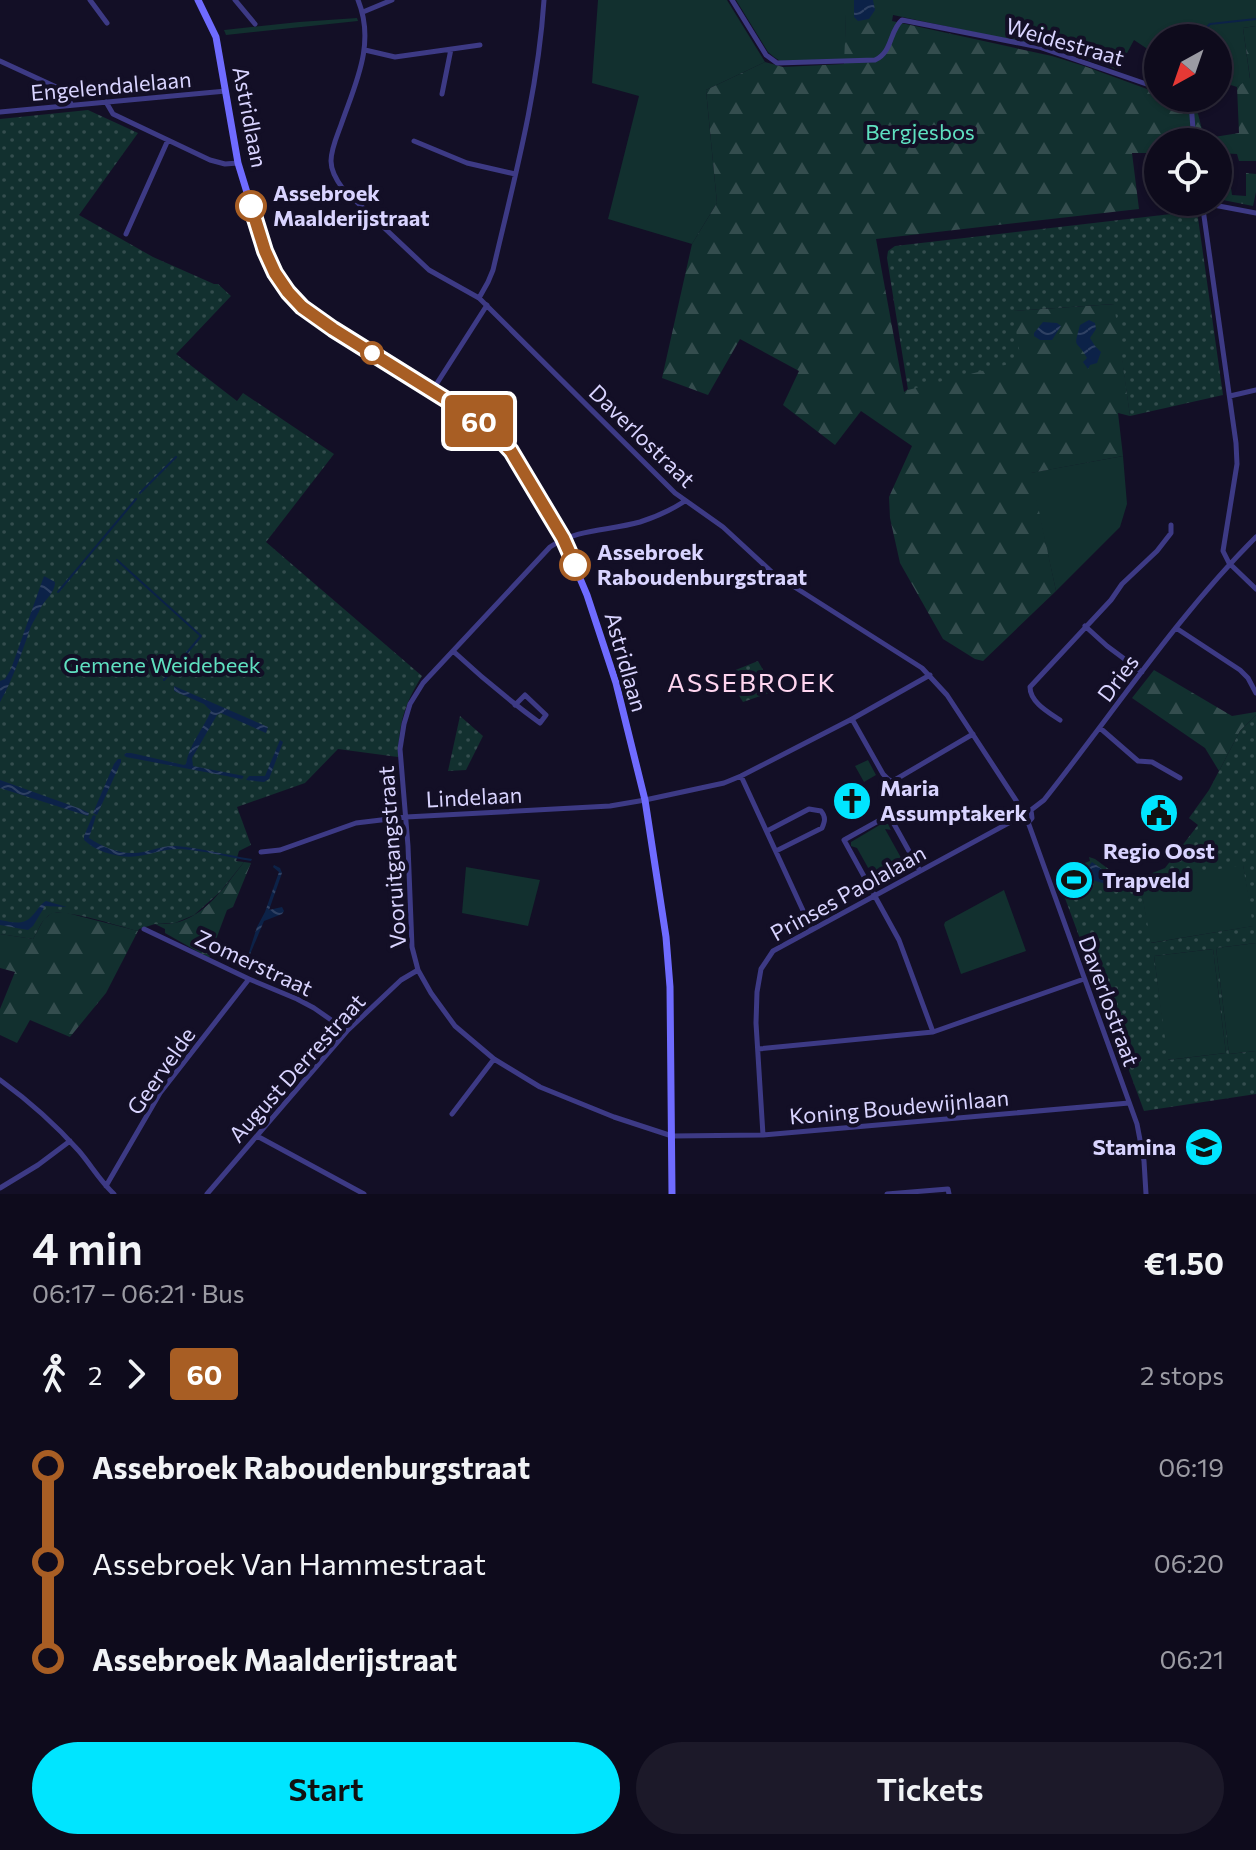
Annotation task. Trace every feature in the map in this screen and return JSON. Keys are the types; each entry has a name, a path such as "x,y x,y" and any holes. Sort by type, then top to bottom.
{"main road":[{"name":"Astridlaan","path":"198,0 216,37 238,163 265,251 275,273 288,292 317,319 484,424 502,441 563,538 602,636 645,800 666,937 670,987 672,1194"}],"street":[{"path":"90,0 107,23"},
{"path":"235,0 255,24"},
{"path":"358,0 363,12 365,50 395,57 480,45"},
{"path":"363,12 392,0"},
{"path":"479,298 493,270 537,74 544,0"},
{"name":"Weidestraat","path":"732,0 766,55 777,63 875,60 886,52 897,23 908,20 1039,47 1144,83"},
{"path":"442,94 451,49"},
{"name":"Daverlostraat","path":"365,50 331,162 343,189 429,270 487,305 685,501 723,527 778,577 911,659 930,675 947,695 1021,808"},
{"path":"0,61 65,91 71,105"},
{"name":"Engelendalelaan","path":"0,112 226,91"},
{"path":"106,102 113,114 219,164 238,163"},
{"path":"126,234 168,140"},
{"path":"414,141 467,163 515,174"},
{"path":"1232,209 1256,213"},
{"path":"1204,216 1237,464 1223,551 1229,563 1256,589"},
{"path":"432,391 487,305"},
{"path":"1230,396 1256,390"},
{"path":"563,538 639,522 685,501"},
{"path":"1060,720 1031,696 1030,687 1111,600 1128,577 1157,551 1171,533 1171,525"},
{"name":"Dries","path":"1031,810 1044,800 1229,563 1256,537"},
{"name":"Vooruitgangstraat","path":"563,538 544,552 423,683 406,713 400,749 410,932 418,970 432,996 447,1017 494,1059 550,1091 672,1136"},
{"path":"1085,626 1142,672"},
{"path":"1176,628 1240,670 1256,693"},
{"path":"453,651 515,705 540,723 546,715 525,695 515,705"},
{"name":"Lindelaan","path":"261,852 280,850 356,823 406,817 610,806 724,783 852,719 930,675"},
{"path":"852,719 883,774 893,781 973,734"},
{"path":"1100,728 1138,761 1152,762 1180,778"},
{"path":"741,776 812,930"},
{"path":"1021,808 1031,810 1033,815 1028,822 1018,818 1017,812 1021,808"},
{"path":"767,831 809,809 825,815 822,828 776,851"},
{"path":"920,871 889,815 844,840 899,940 933,1032"},
{"name":"Prinses Paolalaan","path":"763,1135 757,992 761,969 773,951 1018,818"},
{"name":"Daverlostraat","path":"1028,822 1142,1143 1146,1194"},
{"name":"Zomerstraat","path":"144,929 314,1008 347,1031"},
{"name":"August Derrestraat","path":"207,1194 347,1031 401,980 418,970"},
{"name":"Geervelde","path":"106,1186 160,1093 249,979"},
{"path":"758,1049 933,1032 1084,979"},
{"path":"452,1114 494,1059"},
{"path":"0,1080 45,1115 114,1194"},
{"name":"Koning Boudewijnlaan","path":"672,1136 763,1135 1129,1103"},
{"path":"257,1136 364,1194"},
{"path":"0,1188 70,1141"},
{"path":"887,1194 948,1189 949,1194"}],"green space":[{"path":"598,0 727,0 765,62 706,90 717,203 692,244 608,219 639,96 592,83"},
{"path":"736,0 1256,0 1256,26 1243,28 1250,79 1237,87 1232,85 1232,24 1144,24 1144,47 1134,40 1118,70 1058,50 893,15 846,15 845,59 780,61 768,52"},
{"name":"Bergjesbos","path":"846,15 893,15 892,21 1052,56 1144,88 1144,112 1197,112 1202,128 1144,128 1144,153 1132,153 1139,209 876,239 904,392 1013,311 1115,304 1130,416 1118,413 1123,456 1031,473 1056,591 983,661 943,639 900,563 890,518 889,497 912,446 861,411 835,445 783,405 799,371 740,339 708,395 662,378 692,244 717,203 706,90 765,62 783,67 844,64"},
{"path":"357,18 358,21 226,35 224,30 299,22"},
{"name":"Bergjesbos","path":"1256,26 1256,161 1239,161 1237,154 1232,154 1232,134 1239,133 1237,87 1250,78 1243,28"},
{"name":"Gemene Weidebeek","path":"88,110 138,133 79,215 153,257 218,284 231,296 176,354 237,401 243,393 334,454 266,542 422,676 404,715 398,757 338,749 305,783 237,807 251,845 239,851 236,861 244,862 220,892 194,915 175,923 155,924 138,931 80,916 51,914 45,918 33,939 0,934 0,119"},
{"path":"1246,173 1256,174 1253,206 1232,202 1232,195 1246,196"},
{"path":"1154,216 1198,216 1223,395 1130,416 1114,304 1013,311 1021,361 908,390 887,258 888,251 895,246"},
{"path":"1123,456 1127,504 1120,527 1056,591 1030,473"},
{"path":"758,661 775,691 743,702 717,674 723,675"},
{"path":"1154,670 1232,716 1256,712 1240,731 1219,771 1205,748 1132,698"},
{"path":"1256,715 1256,943 1216,948 1229,1054 1256,1051 1256,1094 1144,1111 1056,874 1090,861 1089,857 1130,885 1130,882 1165,868 1198,825 1189,818 1209,790 1240,731","holes":["1243,865 1253,926 1151,943 1140,882","1213,949 1226,1053 1168,1060 1154,956"]},
{"path":"460,716 483,736 466,770 448,771"},
{"path":"868,760 876,775 864,782 855,766"},
{"path":"883,823 888,824 891,830 885,829 904,863 911,866 874,886 871,882 876,882 851,842"},
{"path":"244,862 251,863 233,907 227,910 209,958 155,924 175,923 196,914 222,890"},
{"path":"1243,864 1254,926 1150,943 1140,882"},
{"path":"466,867 540,880 528,926 462,913"},
{"path":"1004,890 1026,951 961,974 945,922"},
{"path":"52,913 67,913 138,931 106,993 70,1037 30,1020 17,1043 0,1035 0,1009 15,972 0,968 0,934 33,939 44,919"},
{"path":"1256,943 1256,1051 1229,1054 1216,948"},
{"path":"1213,949 1226,1053 1167,1060 1154,956"}],"water":[{"path":"854,0 873,0 875,10 869,19 858,21 854,17"},
{"path":"1089,320 1095,323 1096,329 1090,338 1101,352 1097,363 1088,369 1083,362 1087,358 1076,342 1080,325"},
{"path":"1043,322 1061,326 1052,340 1040,340 1034,336"},
{"path":"44,576 55,582 53,589 31,626 0,702 0,681 11,669"},
{"path":"174,686 268,727 266,733 221,713 192,758 193,766 244,776 242,779 124,755 131,753 186,764 211,711 204,704 174,691"},
{"path":"280,740 283,742 269,779 264,782 246,780 249,776 265,776"},
{"path":"118,759 121,762 97,815 93,813"},
{"path":"0,780 81,809 89,813 88,816 0,788"},
{"path":"93,815 96,816 89,838 115,850 137,853 176,846 252,859 182,849 131,857 109,854 84,840"},
{"path":"1092,862 1127,890 1092,880 1087,868"},
{"path":"274,865 282,873 269,910 282,907 284,911 264,921 247,968 244,968 279,872"},
{"path":"46,901 67,907 45,906 28,930 0,925 0,920 25,921"}],"waterway":[{"path":"1210,24 1256,19"},
{"path":"140,493 176,457"},
{"path":"58,592 136,499"},
{"path":"117,560 201,636 164,680"}],"bus line":[{"name":"60","path":"251,206 270,262 294,299 317,319 493,432 511,451 547,509 575,565"}],"place":[{"name":"Assebroek Maalderijstraat","path":"251,206"},
{"name":"Assebroek Raboudenburgstraat","path":"575,565"},
{"name":"Maria Assumptakerk","path":"852,801"},
{"name":"Regio Oost","path":"1159,813"},
{"name":"Trapveld","path":"1074,880"},
{"name":"Stamina","path":"1204,1147"}],"district":[{"name":"ASSEBROEK","path":"752,683"}]}
